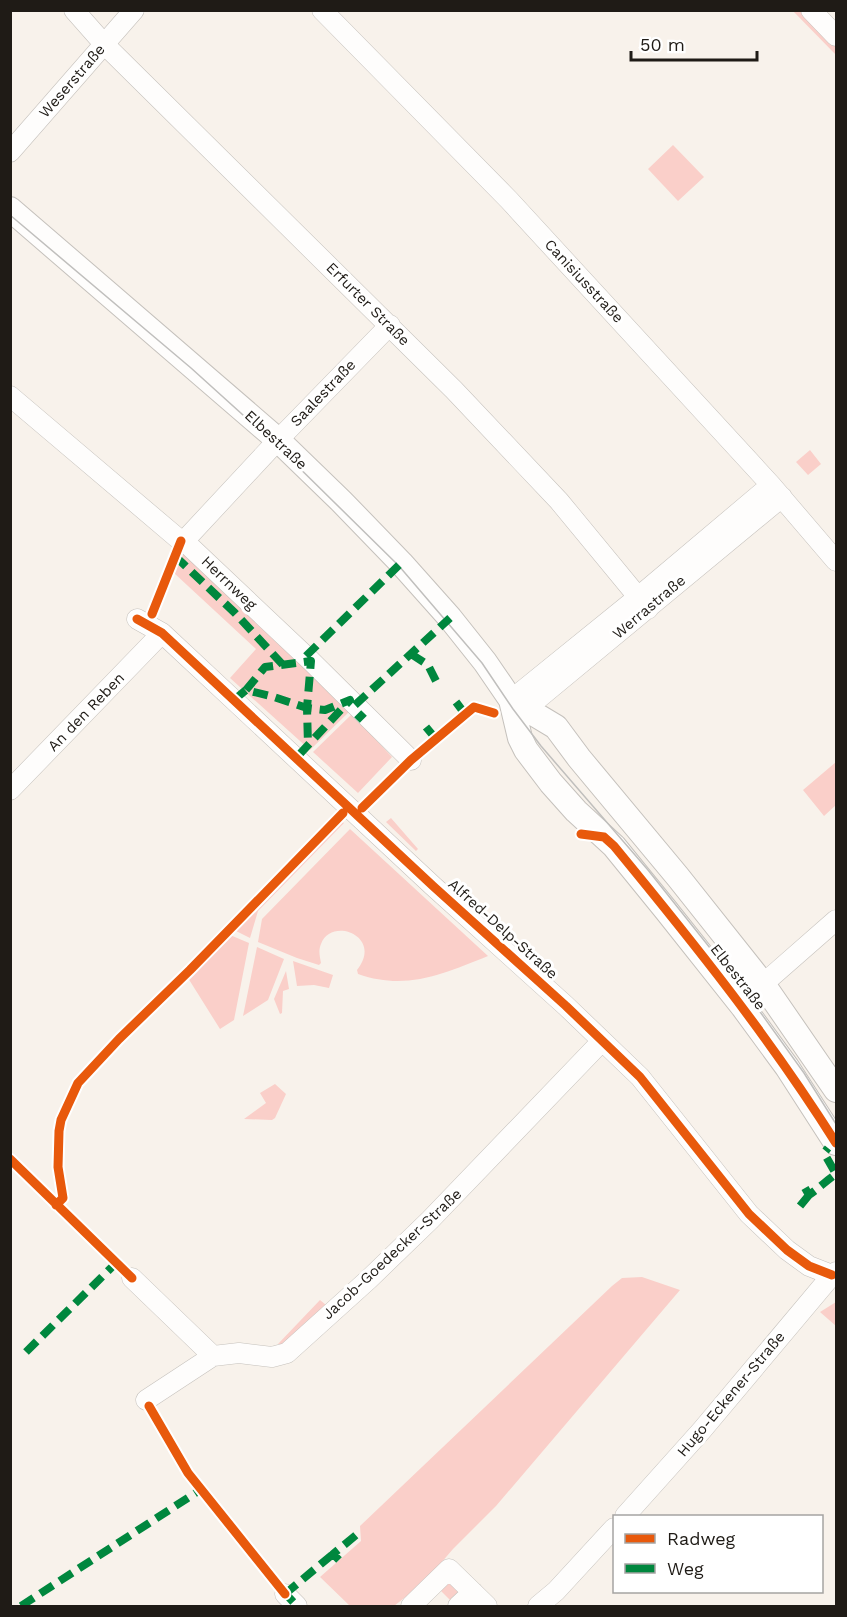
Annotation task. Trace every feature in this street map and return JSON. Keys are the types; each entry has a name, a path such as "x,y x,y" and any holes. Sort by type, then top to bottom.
{"main road":[{"name":"Elbestraße","path":"10,209 278,440 401,563 450,618 518,708 556,727 763,984 837,1090"},
{"name":"Elbestraße","path":"518,708 520,738 526,750 576,811 614,846 718,975 787,1067 837,1143"}],"street":[{"name":"Erfurter Straße","path":"74,10 104,44 454,390 559,501 643,603"},
{"name":"Weserstraße","path":"10,152 134,10"},
{"name":"Canisiusstraße","path":"322,10 509,200 776,491 837,561"},
{"path":"811,10 837,36"},
{"name":"Saalestraße","path":"184,541 390,325"},
{"name":"Herrnweg","path":"10,396 181,541 184,541 311,661 411,760"},
{"name":"Werrastraße","path":"518,708 776,491"},
{"name":"Alfred-Delp-Straße","path":"137,619 162,633 640,1077 749,1214 787,1250 809,1266 834,1273"},
{"name":"An den Reben","path":"10,790 162,633"},
{"path":"763,984 837,920"},
{"name":"Jacob-Goedecker-Straße","path":"146,1400 213,1356 239,1353 272,1357 287,1353 430,1220 602,1041"},
{"name":"Hugo-Eckener-Straße","path":"626,1515 702,1430 834,1273"},
{"path":"132,1278 213,1356"},
{"path":"538,1606 556,1591 613,1530"},
{"path":"411,1606 449,1569 487,1606"},
{"path":"458,1606 473,1592"}],"shaded area":[{"path":"793,11 805,11 836,43 836,55"},
{"path":"673,145 704,177 678,201 648,169"},
{"path":"810,450 821,464 808,475 796,462"},
{"path":"186,549 352,709 310,750 230,678 256,649 174,573"},
{"path":"352,714 392,757 358,793 313,752"},
{"path":"836,762 836,805 824,816 803,790"},
{"path":"391,818 418,849 416,851 386,822"},
{"path":"341,821 344,823 258,911 250,938 234,930"},
{"path":"350,829 488,956 440,974 408,981 392,981 358,974 357,970 364,958 364,948 360,939 344,931 335,931 321,944 321,963 319,965 258,942 262,919"},
{"path":"230,935 249,943 234,1020 220,1029 188,978"},
{"path":"257,947 284,959 268,1000 243,1016"},
{"path":"293,961 333,975 329,988 314,985 297,986"},
{"path":"286,971 289,989 283,991 282,1013 280,1014 274,999"},
{"path":"275,1084 286,1094 275,1118 272,1120 244,1119 266,1103 260,1093"},
{"path":"642,1277 680,1290 496,1506 453,1549 415,1593 408,1595 394,1606 350,1606 320,1577 361,1541 360,1526 612,1286 622,1278"},
{"path":"320,1300 326,1305 284,1344 278,1344"},
{"path":"836,1302 836,1326 820,1312"},
{"path":"450,1577 464,1590 454,1604 438,1588"}],"tram line":[{"path":"10,215 191,368 274,443 399,566 482,663 541,746 648,870 753,1002 804,1073 836,1124"}],"marked path":[{"path":"175,556 235,613 283,665"},
{"path":"306,656 401,563"},
{"path":"355,705 450,618"},
{"path":"411,654 428,665 437,683"},
{"path":"246,690 265,667 311,661 307,708 308,745"},
{"path":"234,700 246,690 307,708 325,710 350,700 296,758"},
{"path":"456,702 465,714"},
{"path":"357,720 364,713"},
{"path":"426,727 436,739"},
{"path":"805,1188 809,1195 836,1174 824,1153 828,1148"},
{"path":"800,1206 809,1195"},
{"path":"26,1352 116,1263"},
{"path":"21,1606 200,1490"},
{"path":"339,1560 333,1554 361,1531"},
{"path":"285,1594 333,1554"},
{"path":"283,1591 297,1606"}],"cycle path":[{"path":"152,614 181,541"},
{"path":"137,619 162,633 433,886 566,1006 640,1077 749,1214 787,1250 809,1266 832,1275"},
{"path":"362,808 411,760 474,707 494,713"},
{"path":"56,1205 63,1198 58,1167 59,1131 61,1120 78,1083 343,813"},
{"path":"581,834 604,837 614,846 730,991 785,1066 836,1143"},
{"path":"10,1159 132,1278"},
{"path":"149,1406 188,1473 285,1594"}]}
